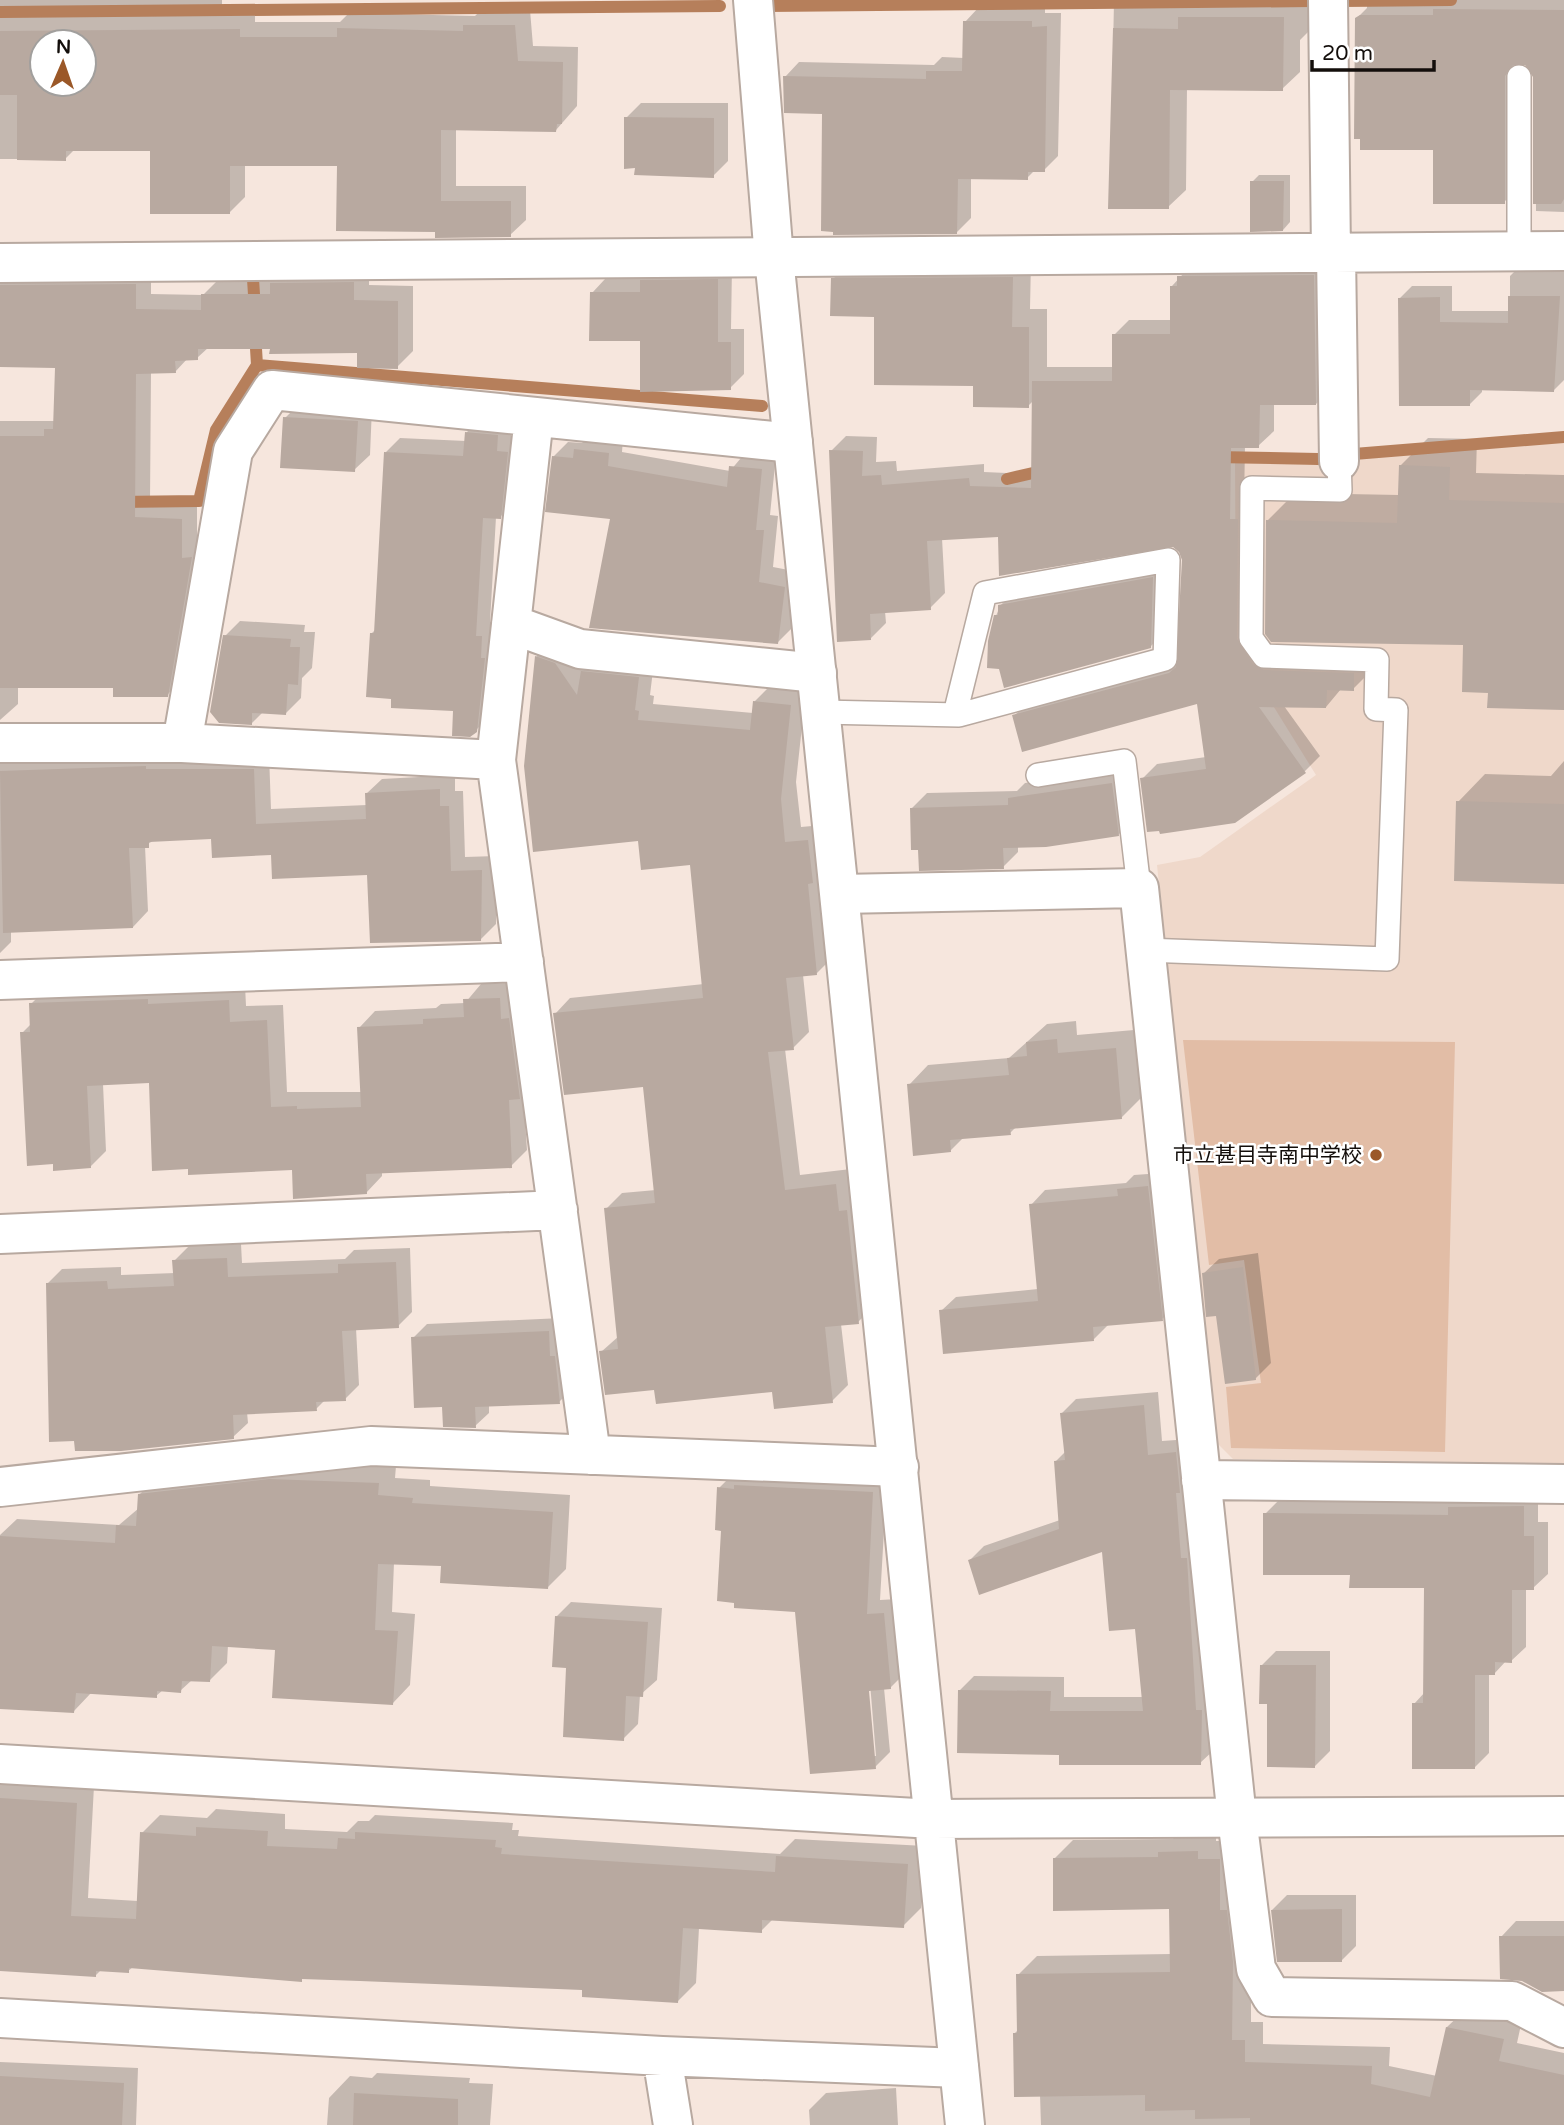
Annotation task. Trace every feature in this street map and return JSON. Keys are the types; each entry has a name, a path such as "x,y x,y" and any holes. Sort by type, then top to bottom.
{"street":[{"path":"752,0 774,258 965,2125"},
{"path":"1328,0 1339,461"},
{"path":"0,263 1564,251"},
{"path":"181,743 233,451 272,390 793,443"},
{"path":"534,417 496,760 591,1455"},
{"path":"511,624 580,649 817,673"},
{"path":"0,743 181,743 496,760"},
{"path":"840,894 1139,888 1237,1818 1256,1969 1272,1997 1512,2001 1564,2028"},
{"path":"0,981 524,962"},
{"path":"0,1234 558,1210"},
{"path":"0,1487 371,1446 899,1467"},
{"path":"1201,1480 1564,1485"},
{"path":"0,1764 933,1819 1564,1816"},
{"path":"0,2018 662,2056 959,2068"},
{"path":"662,2056 673,2125"}],"lane":[{"path":"1519,77 1519,252"},
{"path":"1145,950 1387,959 1396,709 1376,709 1377,660 1264,656 1251,638 1252,488 1340,491 1339,461"},
{"path":"821,712 955,714 1166,659 1168,560 985,593 955,714"},
{"path":"1038,775 1124,761 1139,888"}],"shaded area":[{"name":"市立甚目寺南中学校","path":"1564,441 1564,1464 1233,1459 1218,1444 1157,865 1200,857 1316,775 1236,646 1235,462 1320,465 1360,457"},
{"path":"1183,1040 1455,1042 1445,1452 1231,1448 1226,1387 1261,1383 1244,1260 1209,1265"}],"building":[{"path":"1433,9 1564,10 1564,199 1561,204 1533,204 1533,77 1525,65 1513,65 1505,76 1505,204 1433,204 1433,150 1360,150 1360,139 1354,139 1355,18 1360,15 1433,15"},
{"path":"1178,17 1284,17 1283,91 1170,90 1169,209 1108,209 1113,28 1178,29"},
{"path":"963,21 1032,21 1032,27 1047,26 1045,172 1028,172 1028,180 958,179 957,234 833,235 833,232 821,231 822,114 784,113 783,76 926,79 926,71 962,71"},
{"path":"463,25 515,25 518,61 563,62 562,124 557,124 556,132 441,130 441,201 511,201 511,237 435,238 435,232 336,231 337,166 230,166 230,214 150,214 150,151 66,151 66,161 17,160 17,95 0,95 0,31 28,31 28,98 98,98 98,30 240,29 240,37 337,37 337,28 463,31"},
{"path":"624,117 714,118 714,178 634,175 635,168 624,169"},
{"path":"1250,181 1284,181 1283,231 1250,232"},
{"path":"1314,275 1316,405 1260,405 1259,448 1231,448 1230,519 1238,519 1237,639 1253,664 1264,670 1354,673 1354,691 1327,690 1326,708 1259,707 1306,773 1235,823 1160,834 1159,831 1147,832 1140,778 1206,769 1197,704 1022,752 1012,715 1169,673 1176,667 1182,560 1173,547 999,576 998,537 927,541 931,610 870,614 871,640 837,642 829,450 863,451 862,476 881,475 882,485 969,478 970,486 1031,488 1032,381 1112,381 1112,334 1170,334 1170,286 1177,286 1177,276"},
{"path":"1013,277 1012,327 1029,327 1029,408 973,407 973,386 874,385 874,317 830,316 831,278"},
{"path":"718,279 718,342 731,342 731,390 640,392 640,341 589,341 590,292 640,292 640,280"},
{"path":"354,282 354,300 398,301 398,369 357,368 357,353 269,354 270,349 198,349 198,360 175,361 176,373 136,374 135,517 182,519 182,558 192,557 168,697 113,697 113,688 0,688 0,436 44,436 44,429 53,429 55,368 0,367 0,285 136,284 136,309 201,310 201,294 270,294 270,283"},
{"path":"1508,296 1560,296 1554,392 1470,390 1470,406 1399,406 1398,298 1440,297 1440,322 1508,323"},
{"path":"283,417 358,421 355,472 280,468"},
{"path":"465,432 498,435 497,451 508,452 501,519 483,518 476,636 482,636 481,658 485,658 477,732 470,737 452,736 453,711 391,708 391,699 366,697 370,633 374,633 384,452 463,456"},
{"path":"574,449 609,453 608,466 727,487 729,466 762,469 756,530 764,530 759,582 785,587 778,644 589,628 610,519 545,512 552,456 573,458"},
{"path":"1399,465 1450,467 1449,500 1564,503 1564,710 1487,708 1488,693 1462,692 1463,645 1271,642 1265,634 1266,520 1397,523"},
{"path":"1153,577 1151,648 1004,688 999,669 987,668 988,641 994,615 998,615 998,605"},
{"path":"223,635 291,639 290,647 300,647 298,685 288,684 286,715 252,713 252,725 219,723 210,712"},
{"path":"535,656 555,663 577,695 581,671 639,677 635,710 639,711 638,720 750,730 753,701 791,705 781,799 785,842 808,840 813,883 808,884 817,975 786,978 794,1050 768,1052 785,1190 836,1184 839,1211 847,1210 859,1324 825,1327 833,1403 774,1409 772,1392 656,1404 654,1390 605,1395 599,1351 618,1349 604,1208 655,1203 643,1087 564,1095 553,1013 703,998 690,865 641,870 638,841 533,852 524,766"},
{"path":"146,766 146,769 254,769 256,824 366,819 365,793 440,789 440,806 449,806 451,871 482,870 481,941 370,943 367,875 272,879 271,855 212,858 211,839 149,842 149,848 129,848 133,928 3,933 0,771"},
{"path":"1112,783 1119,836 1046,847 1003,848 1004,869 919,871 918,850 911,850 910,808 1008,805 1008,798"},
{"path":"1456,801 1564,804 1564,884 1454,881"},
{"path":"500,998 501,1019 509,1018 520,1099 509,1100 512,1168 366,1174 367,1194 293,1199 292,1170 188,1175 188,1169 152,1171 149,1083 87,1086 91,1168 53,1171 53,1164 27,1166 20,1032 30,1032 29,1003 148,999 148,1004 229,1000 230,1022 267,1020 271,1107 297,1106 297,1109 361,1107 357,1027 423,1024 423,1019 464,1017 463,999"},
{"path":"1057,1039 1058,1053 1116,1048 1122,1119 1010,1129 1011,1135 950,1140 951,1152 913,1156 907,1084 1009,1075 1007,1058 1027,1056 1026,1042"},
{"path":"1148,1186 1163,1321 1093,1327 1094,1341 943,1354 939,1310 1038,1301 1029,1204 1118,1196 1117,1189"},
{"path":"227,1258 228,1277 338,1273 338,1264 396,1262 399,1328 342,1331 346,1401 316,1402 317,1411 233,1415 234,1439 121,1451 75,1451 74,1441 49,1442 46,1283 107,1281 108,1289 174,1286 172,1260"},
{"path":"1243,1267 1256,1380 1225,1384 1216,1316 1206,1317 1202,1273"},
{"path":"549,1331 550,1356 555,1356 560,1404 475,1407 476,1428 443,1427 442,1407 414,1408 411,1337"},
{"path":"1144,1405 1148,1455 1176,1452 1181,1558 1187,1558 1196,1710 1202,1710 1201,1765 1059,1765 1059,1755 957,1753 958,1690 1051,1691 1050,1711 1143,1711 1135,1629 1109,1631 1102,1552 979,1595 968,1560 1059,1529 1054,1461 1065,1460 1060,1413"},
{"path":"269,1479 379,1483 378,1495 413,1498 412,1503 553,1512 548,1589 440,1583 441,1566 378,1564 375,1630 398,1631 393,1705 272,1698 275,1650 212,1646 210,1682 182,1681 181,1693 157,1691 157,1698 76,1693 74,1713 0,1709 0,1536 115,1543 116,1525 136,1526 138,1494"},
{"path":"734,1485 873,1492 867,1614 884,1613 891,1689 869,1691 876,1769 810,1774 795,1612 734,1608 734,1603 717,1601 721,1531 715,1530 717,1487 734,1489"},
{"path":"1524,1506 1524,1536 1534,1536 1534,1590 1512,1590 1512,1663 1495,1662 1495,1675 1475,1675 1475,1769 1412,1769 1412,1703 1423,1703 1424,1588 1349,1588 1350,1575 1263,1575 1263,1513 1448,1515 1448,1507"},
{"path":"555,1616 648,1622 643,1697 626,1696 624,1741 563,1737 566,1668 552,1667"},
{"path":"1260,1665 1316,1665 1315,1768 1267,1767 1267,1704 1259,1704"},
{"path":"0,1798 77,1803 71,1916 136,1919 140,1832 196,1836 196,1827 268,1831 267,1846 337,1849 338,1838 355,1839 355,1832 496,1840 495,1847 502,1848 501,1854 775,1872 776,1856 908,1864 904,1928 762,1920 762,1933 683,1928 678,2003 582,1997 582,1990 302,1979 302,1982 129,1968 129,1973 96,1971 96,1977 0,1971"},
{"path":"1198,1851 1198,1859 1220,1859 1220,1910 1227,1910 1233,1962 1232,2040 1245,2040 1245,2062 1372,2066 1371,2084 1430,2097 1446,2027 1504,2039 1499,2061 1564,2075 1564,2125 1250,2125 1250,2118 1195,2119 1195,2110 1145,2111 1145,2095 1014,2097 1016,1974 1170,1972 1169,1909 1053,1911 1053,1858 1158,1857 1158,1852"},
{"path":"1342,1909 1342,1962 1277,1962 1271,1910"},
{"path":"1499,1936 1564,1936 1564,1991 1542,1992 1522,1981 1500,1979"},
{"path":"0,2076 124,2083 122,2125 0,2125"},
{"path":"354,2093 458,2099 458,2125 353,2125"}],"waterway":[{"path":"1342,11 1342,1 1451,0"},
{"path":"766,6 1311,1"},
{"path":"0,12 720,6"},
{"path":"253,279 255,310"},
{"path":"255,332 257,365 762,406"},
{"path":"118,502 199,501 216,430 257,365"},
{"path":"1354,454 1564,437"},
{"path":"1214,457 1318,459"},
{"path":"1007,479 1046,470"}],"place":[{"name":"市立甚目寺南中学校","path":"1376,1155"}]}
